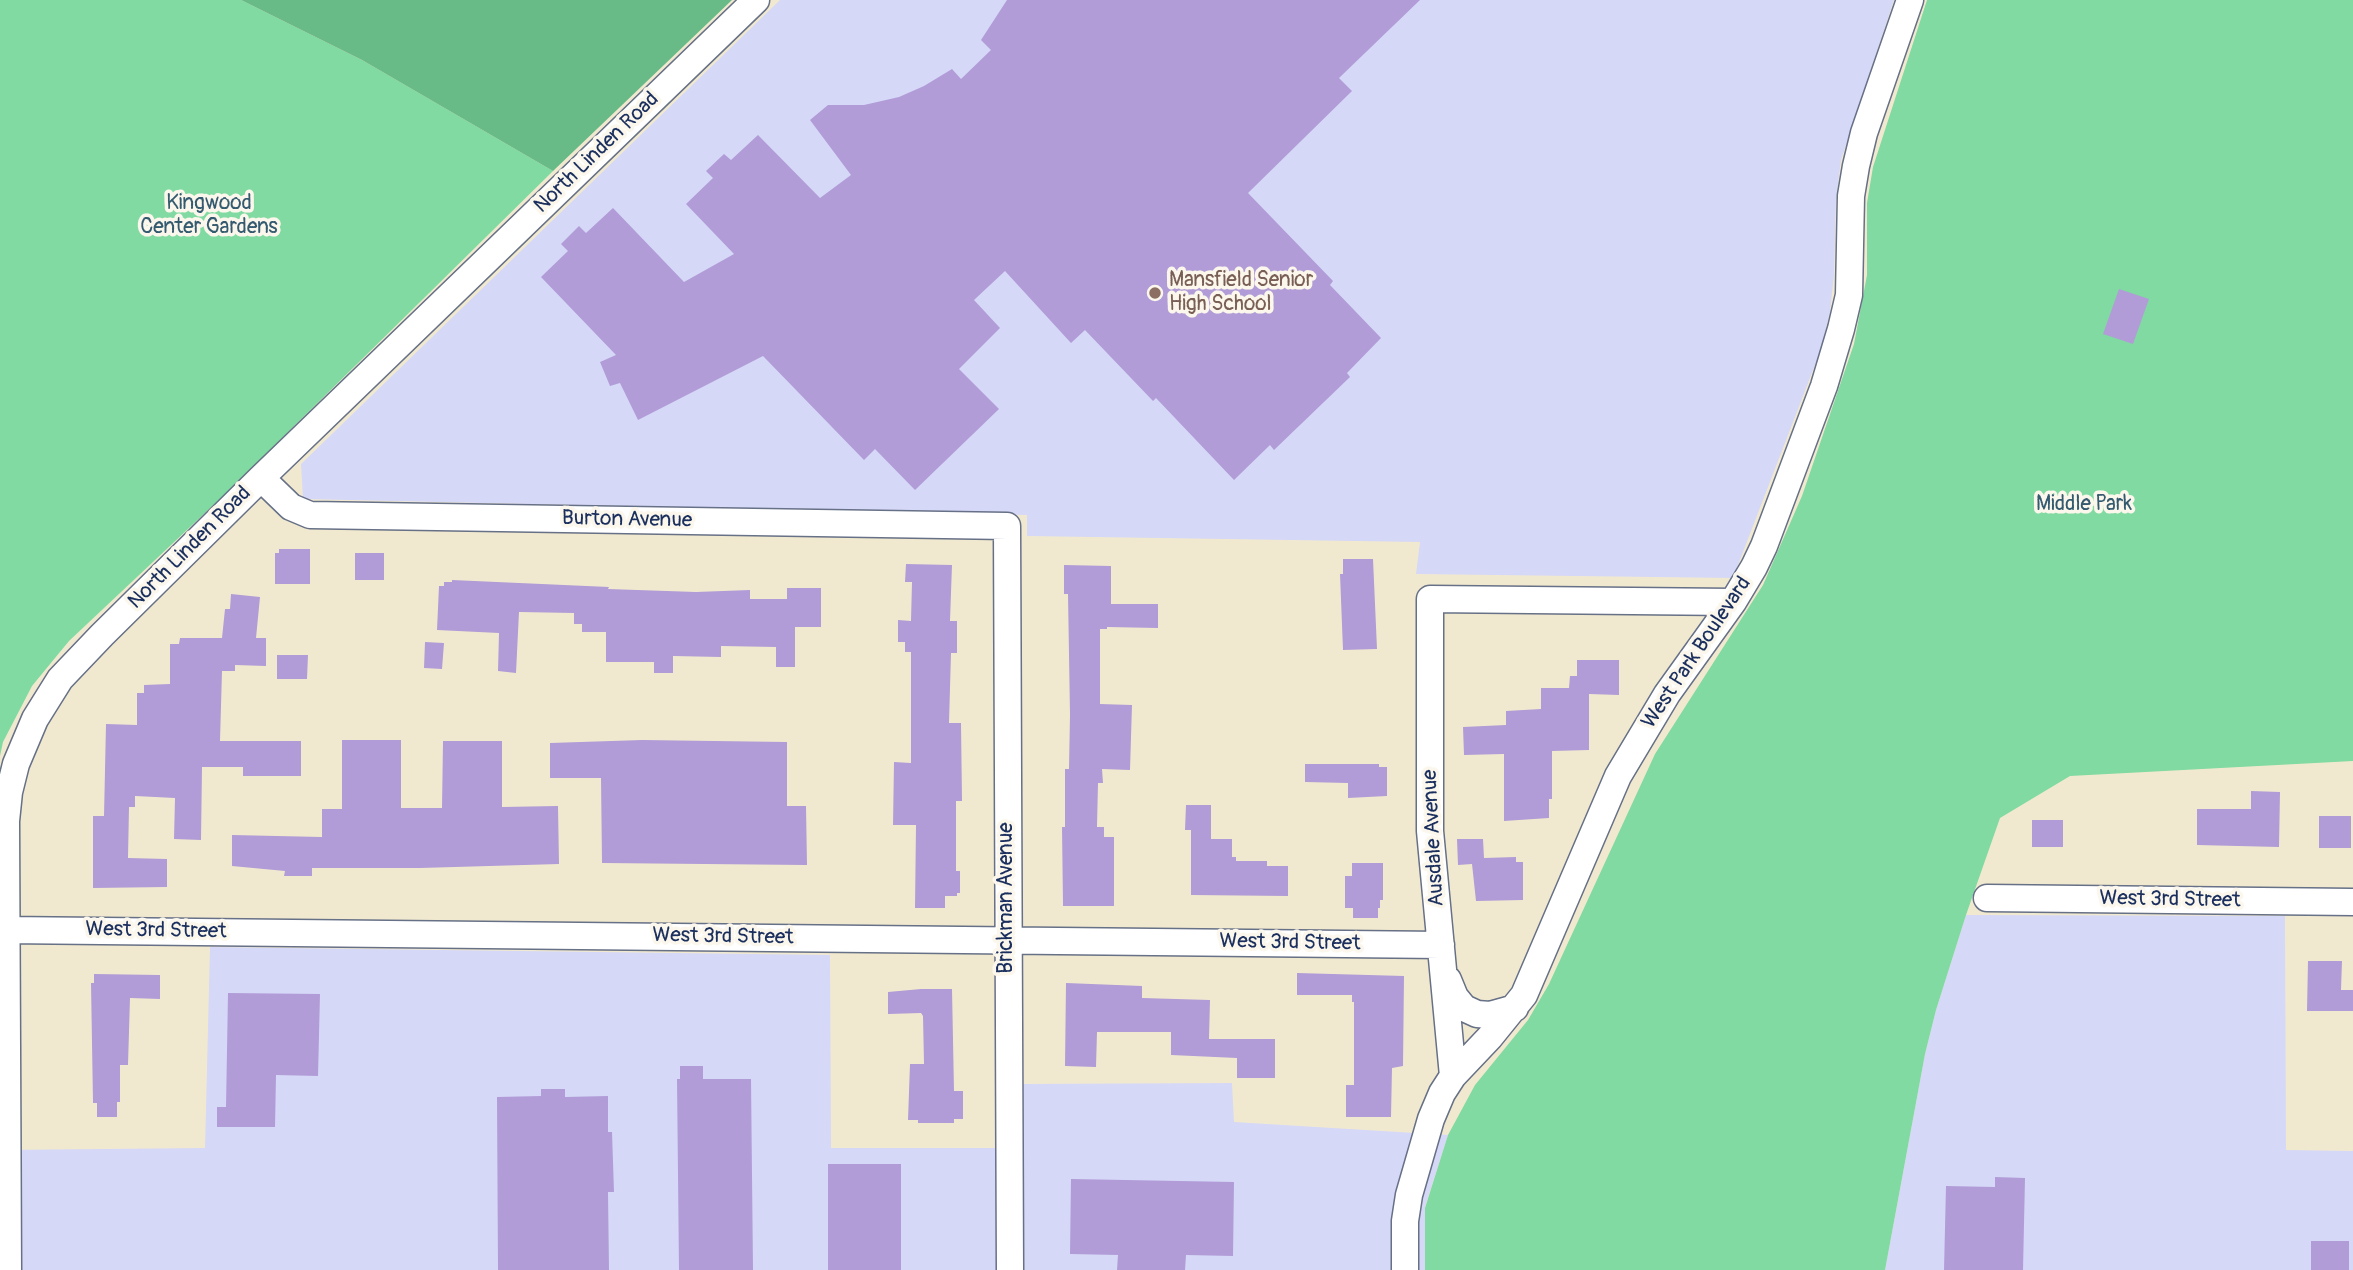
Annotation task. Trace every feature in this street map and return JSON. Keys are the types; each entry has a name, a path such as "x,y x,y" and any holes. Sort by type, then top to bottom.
{"street":[{"name":"North Linden Road","path":"8,1270 6,841 9,792 16,764 35,719 60,679 82,655 261,478 756,0"},
{"name":"West Park Boulevard","path":"1405,1270 1405,1221 1413,1175 1442,1093 1515,1008 1531,981 1618,776 1661,703 1732,602 1764,546 1833,360 1849,295 1851,196 1856,166 1864,133 1910,0"},
{"name":"Burton Avenue","path":"261,478 291,508 310,515 1007,526"},
{"name":"Brickman Avenue","path":"1007,526 1010,1270"},
{"name":"Ausdale Avenue","path":"1454,1076 1430,831 1430,599 1732,602"},
{"name":"West 3rd Street","path":"1987,898 2353,902"},
{"name":"West 3rd Street","path":"6,929 1007,940 1442,958"},
{"path":"1442,958 1455,996 1464,1009 1490,1015 1515,1008"}],"shaded area":[{"name":"Mansfield Senior High School","path":"780,0 1894,0 1841,160 1830,312 1820,352 1733,578 1416,574 1420,542 1027,536 1027,515 303,499 301,464"},
{"path":"1966,915 2285,916 2286,1150 2353,1151 2353,1270 1885,1270 1925,1054"},
{"path":"210,947 830,955 831,1148 1015,1148 1016,1084 1232,1083 1234,1122 1448,1135 1425,1207 1425,1270 0,1270 0,1150 205,1148"}],"green space":[{"name":"Kingwood Center Gardens","path":"0,0 241,0 362,60 553,171 222,497 69,641 32,686 3,742 0,756"},
{"path":"241,0 732,0 553,171 362,60"},
{"name":"Middle Park","path":"1927,0 2353,0 2353,761 2070,776 2000,818 1936,1010 1925,1054 1885,1270 1425,1270 1425,1208 1448,1135 1475,1085 1528,1020 1549,984 1655,754 1763,585 1802,496 1854,344 1867,275 1867,203 1873,167"}],"building":[{"path":"1007,0 1420,0 1339,78 1352,91 1248,193 1333,281 1330,285 1381,338 1347,373 1350,377 1274,450 1270,445 1234,480 1156,398 1153,401 1085,330 1071,343 1005,271 974,300 1000,328 959,369 999,409 915,490 875,449 864,460 763,356 638,420 620,383 610,386 600,362 616,355 541,277 568,251 561,244 579,226 586,233 613,208 684,282 734,254 686,204 713,178 706,171 724,154 731,160 758,135 820,198 851,175 810,120 828,105 864,105 899,97 952,69 961,79 991,50 981,40"},
{"path":"2119,289 2149,299 2133,344 2103,334"},
{"path":"279,549 310,549 310,584 275,584 275,553 279,553"},
{"path":"355,553 384,553 384,580 355,580"},
{"path":"1343,559 1373,559 1377,649 1343,650 1340,574 1343,574"},
{"path":"906,564 952,565 950,621 957,621 957,653 951,653 949,723 961,723 962,801 956,801 956,871 960,871 960,893 957,893 957,896 945,896 945,908 915,908 916,825 893,825 894,762 911,763 911,652 905,652 905,642 898,642 898,620 911,621 912,582 905,582"},
{"path":"1064,565 1111,566 1111,604 1158,604 1158,628 1100,629 1100,704 1132,705 1130,770 1102,769 1103,783 1098,783 1097,827 1104,827 1104,837 1114,837 1114,906 1063,906 1062,827 1065,827 1065,769 1069,769 1070,715 1068,594 1064,594"},
{"path":"452,580 696,592 750,590 750,599 787,599 787,588 821,588 821,627 795,627 795,667 776,667 776,647 721,646 721,657 673,656 673,673 654,673 654,662 606,662 606,632 582,632 582,624 574,624 574,613 519,612 516,673 498,671 499,633 437,630 439,586"},
{"path":"231,594 260,597 256,638 266,638 266,666 235,665 235,671 222,671 220,741 301,741 301,776 243,776 243,767 202,767 201,840 174,839 175,798 135,796 135,807 129,807 128,858 167,859 167,887 93,888 93,816 104,816 106,724 137,725 137,693 144,693 144,685 170,684 170,644 179,644 180,638 222,638 225,609 230,609"},
{"path":"425,642 444,643 442,669 424,668"},
{"path":"277,655 308,655 307,679 277,679"},
{"path":"1577,660 1619,660 1619,695 1589,694 1589,750 1552,751 1552,799 1549,799 1549,818 1504,821 1504,754 1464,755 1463,727 1506,725 1506,711 1541,709 1541,688 1569,688 1570,676 1577,676"},
{"path":"342,740 401,740 401,808 442,808 443,741 502,741 502,807 558,806 559,864 312,868 312,876 284,876 285,871 232,866 232,835 322,837 322,809 342,809"},
{"path":"642,740 787,742 787,806 806,806 807,865 602,863 601,778 550,778 550,743"},
{"path":"1305,764 1379,764 1379,767 1387,767 1387,796 1348,798 1348,783 1305,782"},
{"path":"2251,791 2280,792 2279,847 2197,845 2197,809 2251,809"},
{"path":"1186,805 1211,805 1211,839 1232,839 1232,857 1236,857 1236,861 1267,861 1267,866 1288,866 1288,896 1191,895 1191,830 1185,830"},
{"path":"2319,816 2351,816 2351,848 2319,848"},
{"path":"2032,820 2063,820 2063,847 2032,847"},
{"path":"1457,839 1483,839 1484,858 1516,857 1516,862 1523,862 1523,900 1476,901 1472,864 1458,865"},
{"path":"1352,863 1383,863 1383,900 1380,900 1378,918 1353,918 1353,908 1345,908 1345,876 1352,876"},
{"path":"2308,961 2342,961 2341,990 2353,990 2353,1011 2307,1011"},
{"path":"1297,973 1404,976 1403,1066 1392,1068 1391,1117 1346,1117 1346,1085 1354,1085 1352,995 1297,995"},
{"path":"94,974 160,975 160,999 130,998 128,1065 120,1065 120,1102 117,1102 117,1117 97,1117 97,1103 93,1103 91,983 94,983"},
{"path":"1066,983 1142,986 1142,998 1210,1000 1209,1039 1275,1039 1275,1078 1237,1078 1237,1058 1171,1055 1171,1032 1097,1032 1096,1067 1065,1066"},
{"path":"952,989 954,1091 963,1091 963,1119 954,1119 954,1123 918,1123 918,1120 908,1120 910,1064 924,1064 923,1016 921,1013 888,1014 888,992"},
{"path":"228,993 320,994 318,1076 276,1075 275,1127 217,1127 217,1107 226,1107"},
{"path":"680,1066 703,1066 703,1079 751,1079 753,1270 679,1270 677,1079 680,1079"},
{"path":"541,1089 565,1089 565,1097 608,1096 608,1132 612,1132 614,1192 608,1192 609,1270 498,1270 497,1097 541,1096"},
{"path":"828,1164 901,1164 901,1270 828,1270"},
{"path":"1995,1177 2025,1178 2023,1270 1944,1270 1946,1186 1995,1187"},
{"path":"1071,1179 1234,1182 1233,1256 1186,1255 1185,1270 1117,1270 1118,1255 1070,1254"},
{"path":"2311,1241 2349,1241 2349,1270 2311,1270"}],"place":[{"name":"Mansfield Senior High School","path":"1155,293"}]}
